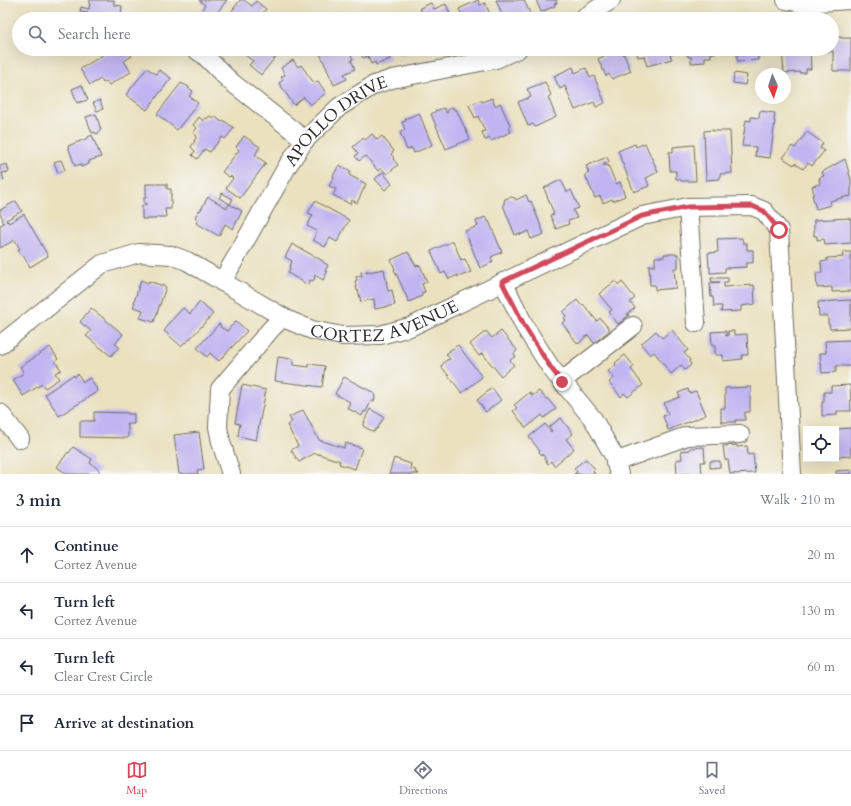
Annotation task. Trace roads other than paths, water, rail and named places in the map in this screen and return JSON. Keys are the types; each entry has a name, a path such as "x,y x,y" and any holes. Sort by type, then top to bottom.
{"street":[{"path":"593,12 611,0"},
{"path":"786,0 801,3 851,0"},
{"path":"205,56 230,81 305,140"},
{"name":"APOLLO DRIVE","path":"222,282 288,165 305,140 339,107 374,85 392,79 496,59 503,56"},
{"name":"CORTEZ AVENUE","path":"0,345 102,264 139,253 171,255 187,261 283,317 312,330 342,336 380,335 410,327 642,216 688,207 752,206 764,211 779,230 792,474"},
{"path":"688,207 696,322"},
{"path":"502,282 525,327 551,368 593,419 614,456 617,468 687,436 740,434"},
{"path":"231,474 218,427 220,389 283,317"},
{"path":"562,382 633,326"},
{"path":"0,413 20,439"}]}
